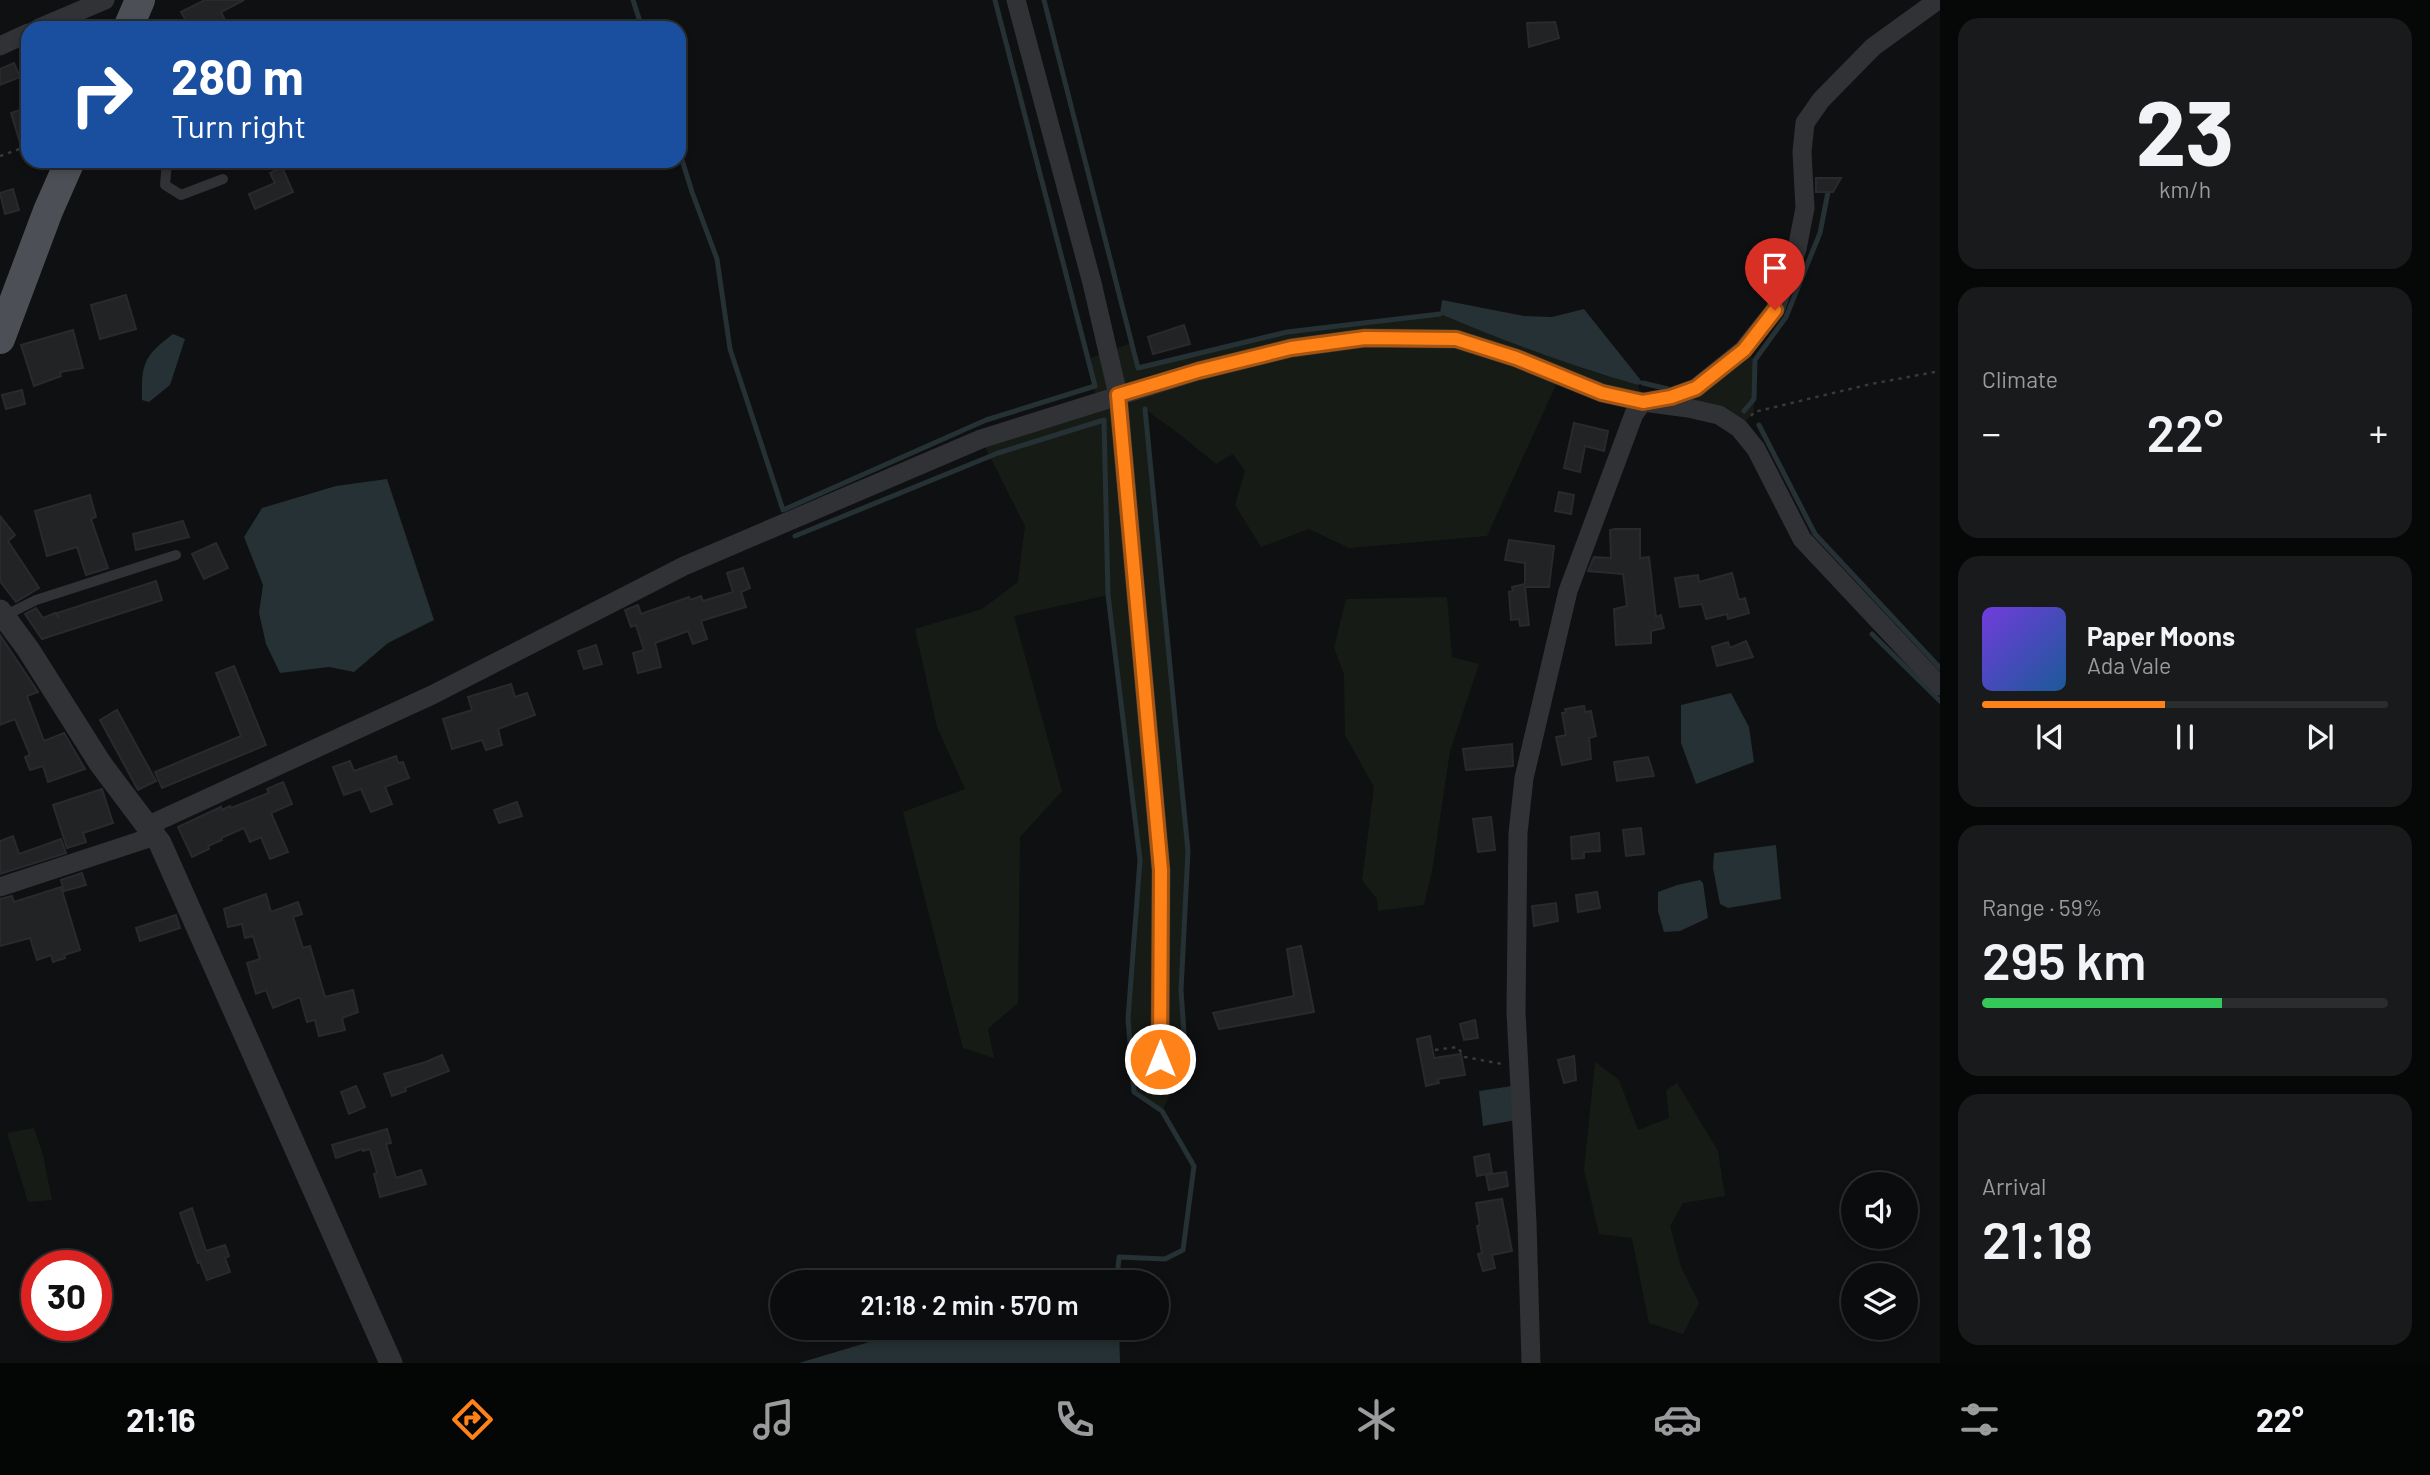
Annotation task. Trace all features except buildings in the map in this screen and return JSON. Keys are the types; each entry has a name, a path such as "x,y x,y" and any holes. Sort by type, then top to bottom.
{"main road":[{"path":"131,21 141,0"},
{"path":"0,339 67,168"}],"street":[{"path":"56,21 105,0"},
{"path":"132,0 141,0"},
{"path":"1016,0 1092,283 1118,395 1161,870 1160,1059"},
{"path":"1531,1363 1516,1012 1518,834 1524,778 1568,590 1634,414 1643,402 1671,397 1696,388 1707,380 1744,350 1775,310 1797,249 1805,208 1802,152 1805,123 1821,100 1873,47 1938,0"},
{"path":"0,46 21,36"},
{"path":"0,887 151,831 432,695 684,566 981,439 1198,371 1291,348 1365,338 1456,339 1516,358 1602,393 1719,415 1739,428 1756,449 1802,539 1940,686"},
{"path":"2,614 28,649 100,763 151,831 166,856 391,1363"}],"lane":[{"path":"166,168 165,185 181,195 223,179"},
{"path":"2,614 36,600 176,555"}],"path":[{"path":"0,156 21,148"},
{"path":"1739,428 1754,412 1871,384 1940,371"},
{"path":"1435,1050 1457,1047 1465,1057 1519,1068"}],"shaded area":[{"path":"1442,300 1524,316 1552,317 1584,309 1643,383 1638,385 1613,378 1440,314"},
{"path":"1440,314 1590,371 1638,385 1643,402 1602,393 1560,376 1487,536 1349,548 1309,529 1261,547 1235,505 1245,471 1233,454 1216,464 1146,410 1188,851 1181,989 1187,1076 1177,1081 1162,1111 1134,1092 1128,1019 1140,860 1108,595 1014,616 1062,791 1020,837 1018,1003 988,1029 994,1058 963,1048 903,812 965,789 937,727 915,629 982,609 1018,582 1025,526 981,439 1097,401 1088,359 1131,343 1138,368 1287,332"},
{"path":"173,334 185,339 170,385 149,402 142,400 142,377 146,361 156,348"},
{"path":"1743,350 1755,360 1754,412 1739,428 1719,415 1643,402 1687,391 1719,371"},
{"path":"387,479 434,620 388,643 354,672 329,667 280,673 266,644 259,613 263,585 244,537 262,508 336,486"},
{"path":"1447,597 1452,657 1479,664 1450,751 1432,871 1424,905 1378,911 1377,899 1362,880 1374,787 1345,735 1344,674 1334,648 1346,599"},
{"path":"1731,693 1749,727 1754,762 1696,784 1681,743 1681,705"},
{"path":"1776,845 1781,899 1728,908 1720,904 1713,868 1714,853"},
{"path":"1700,880 1703,883 1708,918 1680,931 1664,932 1658,911 1658,892"},
{"path":"1595,1062 1619,1080 1638,1130 1669,1118 1666,1090 1677,1083 1718,1151 1725,1196 1683,1203 1670,1226 1681,1267 1699,1303 1683,1334 1649,1323 1632,1238 1599,1234 1584,1170"},
{"path":"1512,1086 1516,1120 1483,1126 1479,1091"},
{"path":"34,1128 43,1155 52,1200 28,1202 7,1133"},
{"path":"876,1340 1119,1340 1120,1363 799,1363"}],"waterway":[{"path":"633,0 640,21"},
{"path":"685,168 717,259 730,349 783,510 986,420 1095,386 995,0"},
{"path":"1044,0 1138,368 1287,332 1440,314"},
{"path":"1744,411 1754,399 1755,360 1786,317 1820,233 1828,192"},
{"path":"1643,383 1668,389"},
{"path":"1145,409 1188,851 1181,990 1187,1076 1177,1081"},
{"path":"795,536 998,453 1104,420 1108,595 1140,860 1128,1019 1134,1092 1162,1111 1194,1166 1183,1250 1165,1259 1119,1257 1118,1268"},
{"path":"1759,425 1815,534 1940,668"},
{"path":"1872,634 1940,701"}],"route":[{"path":"1160,1059 1161,870 1118,395 1198,371 1291,348 1365,338 1456,339 1516,358 1602,393 1643,402 1671,397 1696,388 1718,373 1744,350 1775,310"}]}
